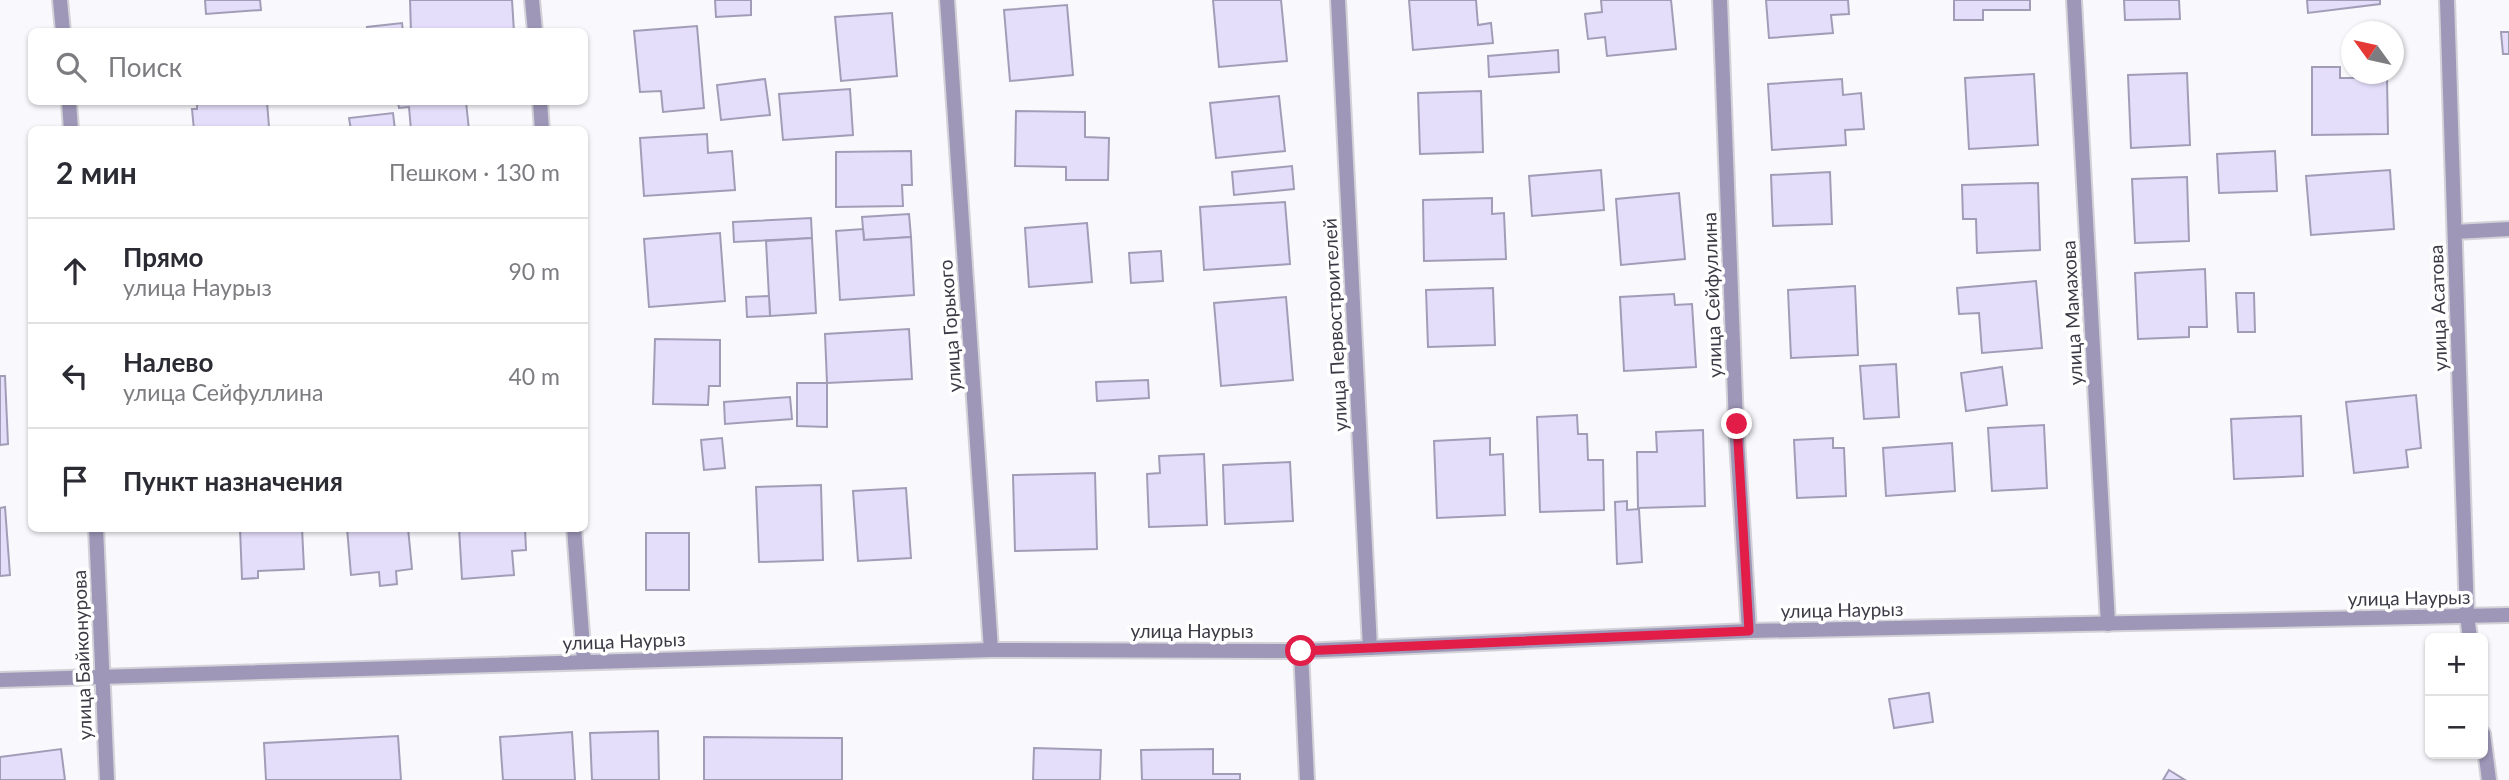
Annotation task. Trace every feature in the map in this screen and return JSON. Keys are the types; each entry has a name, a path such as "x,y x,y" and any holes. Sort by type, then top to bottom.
{"street":[{"path":"60,0 63,28"},
{"path":"532,0 535,28"},
{"name":"улица Горького","path":"947,0 990,650"},
{"name":"улица Первостроителей","path":"1338,0 1370,648"},
{"name":"улица Сейфуллина","path":"1720,0 1737,424 1749,631"},
{"name":"улица Мамахова","path":"2074,0 2108,624"},
{"name":"улица Асатова","path":"2447,0 2469,633"},
{"path":"69,105 71,126"},
{"path":"540,105 542,126"},
{"path":"2455,232 2509,229"},
{"name":"улица Байконурова","path":"96,532 107,780"},
{"path":"574,532 584,661"},
{"name":"улица Наурыз","path":"0,680 990,650 1301,651 1749,631 2509,614"},
{"path":"1301,651 1307,780"},
{"path":"2486,759 2489,780"}],"building":[{"path":"205,0 260,0 261,10 206,14"},
{"path":"410,0 512,0 514,28 411,28"},
{"path":"715,0 751,0 751,15 716,17"},
{"path":"1213,0 1281,0 1287,61 1219,67"},
{"path":"1409,0 1476,0 1478,25 1491,23 1493,43 1413,50"},
{"path":"1601,0 1671,0 1676,49 1607,56 1605,37 1588,39 1585,14 1602,12"},
{"path":"1766,0 1848,0 1849,14 1831,15 1833,33 1769,38"},
{"path":"1954,0 2030,0 2030,10 1983,10 1983,20 1954,20"},
{"path":"2124,0 2179,0 2180,19 2125,20"},
{"path":"2307,0 2380,0 2380,4 2308,13"},
{"path":"1067,5 1073,75 1010,81 1004,10"},
{"path":"892,13 897,76 841,81 835,17"},
{"path":"402,23 403,28 367,28"},
{"path":"697,26 704,108 663,112 661,91 640,92 634,31"},
{"path":"2501,32 2509,32 2509,54 2503,54"},
{"path":"1558,50 1559,72 1489,77 1488,56"},
{"path":"2312,67 2340,67 2341,84 2387,84 2388,134 2312,135"},
{"path":"2187,73 2190,145 2131,148 2128,75"},
{"path":"2034,74 2038,145 1969,149 1965,78"},
{"path":"765,79 770,115 721,120 717,85"},
{"path":"1842,79 1843,95 1861,93 1864,129 1845,130 1846,145 1772,150 1768,84"},
{"path":"850,89 853,135 783,140 779,94"},
{"path":"1481,91 1483,152 1420,154 1418,93"},
{"path":"1279,96 1285,151 1216,158 1210,103"},
{"path":"197,105 267,105 269,126 194,126 192,109 197,109"},
{"path":"398,105 466,105 469,126 411,126 409,107 399,108"},
{"path":"1016,111 1085,112 1085,137 1109,138 1108,180 1066,180 1066,167 1015,166"},
{"path":"393,113 395,126 350,126 349,118"},
{"path":"707,134 708,153 732,151 735,190 644,196 640,138"},
{"path":"911,151 912,185 902,185 903,206 836,207 836,152"},
{"path":"2275,151 2277,191 2219,193 2217,154"},
{"path":"1292,166 1294,189 1234,195 1232,172"},
{"path":"1601,170 1604,210 1532,216 1529,176"},
{"path":"2390,170 2394,229 2311,235 2306,176"},
{"path":"1830,172 1832,224 1773,226 1771,175"},
{"path":"2187,177 2189,241 2135,243 2132,179"},
{"path":"2038,183 2040,250 1977,253 1976,219 1963,219 1962,185"},
{"path":"1679,193 1685,259 1621,265 1616,199"},
{"path":"1492,198 1492,214 1504,213 1506,259 1424,261 1423,200"},
{"path":"1285,202 1290,264 1204,270 1200,207"},
{"path":"909,214 911,237 864,240 862,217"},
{"path":"811,218 812,238 734,242 733,222"},
{"path":"1087,223 1092,282 1029,287 1025,228"},
{"path":"863,229 864,240 911,237 914,295 840,300 836,231"},
{"path":"720,233 725,301 649,307 644,239"},
{"path":"812,238 816,313 770,316 766,241"},
{"path":"1161,251 1163,281 1131,283 1129,253"},
{"path":"2205,269 2207,327 2189,327 2189,337 2138,339 2135,273"},
{"path":"2036,281 2042,348 1982,353 1979,313 1959,314 1957,288"},
{"path":"1855,286 1858,355 1791,358 1788,290"},
{"path":"1493,288 1495,345 1428,347 1426,290"},
{"path":"2236,293 2254,293 2255,332 2238,332"},
{"path":"1674,294 1675,305 1692,304 1696,367 1624,371 1620,297"},
{"path":"769,296 770,316 747,317 746,297"},
{"path":"1286,297 1293,380 1221,386 1214,303"},
{"path":"909,329 912,379 827,383 825,334"},
{"path":"655,339 720,340 720,386 709,386 708,405 653,404"},
{"path":"1896,364 1899,417 1864,419 1860,366"},
{"path":"2002,367 2007,405 1966,411 1961,373"},
{"path":"0,376 5,376 8,444 0,445"},
{"path":"1148,380 1149,398 1097,401 1096,382"},
{"path":"797,383 827,383 827,427 797,426"},
{"path":"2416,395 2421,448 2406,450 2408,467 2354,473 2346,402"},
{"path":"790,397 792,419 725,424 724,402"},
{"path":"1577,415 1578,434 1587,434 1588,460 1603,460 1604,510 1540,512 1537,417"},
{"path":"2301,416 2303,476 2234,479 2231,419"},
{"path":"2044,425 2047,488 1992,491 1988,428"},
{"path":"1703,430 1705,506 1638,508 1637,452 1657,452 1656,432"},
{"path":"722,438 725,468 704,470 701,440"},
{"path":"1490,438 1490,455 1503,454 1505,515 1437,518 1434,441"},
{"path":"1833,438 1833,448 1844,448 1846,496 1797,498 1794,440"},
{"path":"1952,443 1955,491 1886,496 1883,448"},
{"path":"1204,454 1207,525 1149,527 1147,474 1160,473 1159,456"},
{"path":"1290,462 1293,521 1225,524 1223,465"},
{"path":"1095,473 1097,549 1015,551 1013,475"},
{"path":"821,485 823,560 759,562 756,487"},
{"path":"906,488 911,558 858,561 853,491"},
{"path":"1627,501 1627,510 1639,509 1642,562 1617,564 1615,502"},
{"path":"5,507 10,575 0,576 0,508"},
{"path":"240,532 302,532 304,569 258,571 258,578 242,579"},
{"path":"347,532 408,532 412,569 396,571 397,584 380,586 379,572 351,575"},
{"path":"459,532 525,532 526,550 512,551 514,575 462,579"},
{"path":"646,533 689,533 689,590 646,590"},
{"path":"1929,693 1933,722 1894,728 1889,699"},
{"path":"658,731 659,780 592,780 590,733"},
{"path":"572,732 575,780 503,780 500,737"},
{"path":"398,736 401,780 266,780 264,743"},
{"path":"704,737 842,738 842,780 704,780"},
{"path":"1034,748 1101,750 1100,780 1033,780"},
{"path":"61,749 65,780 0,780 0,757"},
{"path":"1213,749 1213,774 1240,774 1240,780 1142,780 1141,750"},
{"path":"2169,770 2185,780 2163,780"}],"route":[{"path":"1301,651 1749,631 1737,424"}]}
